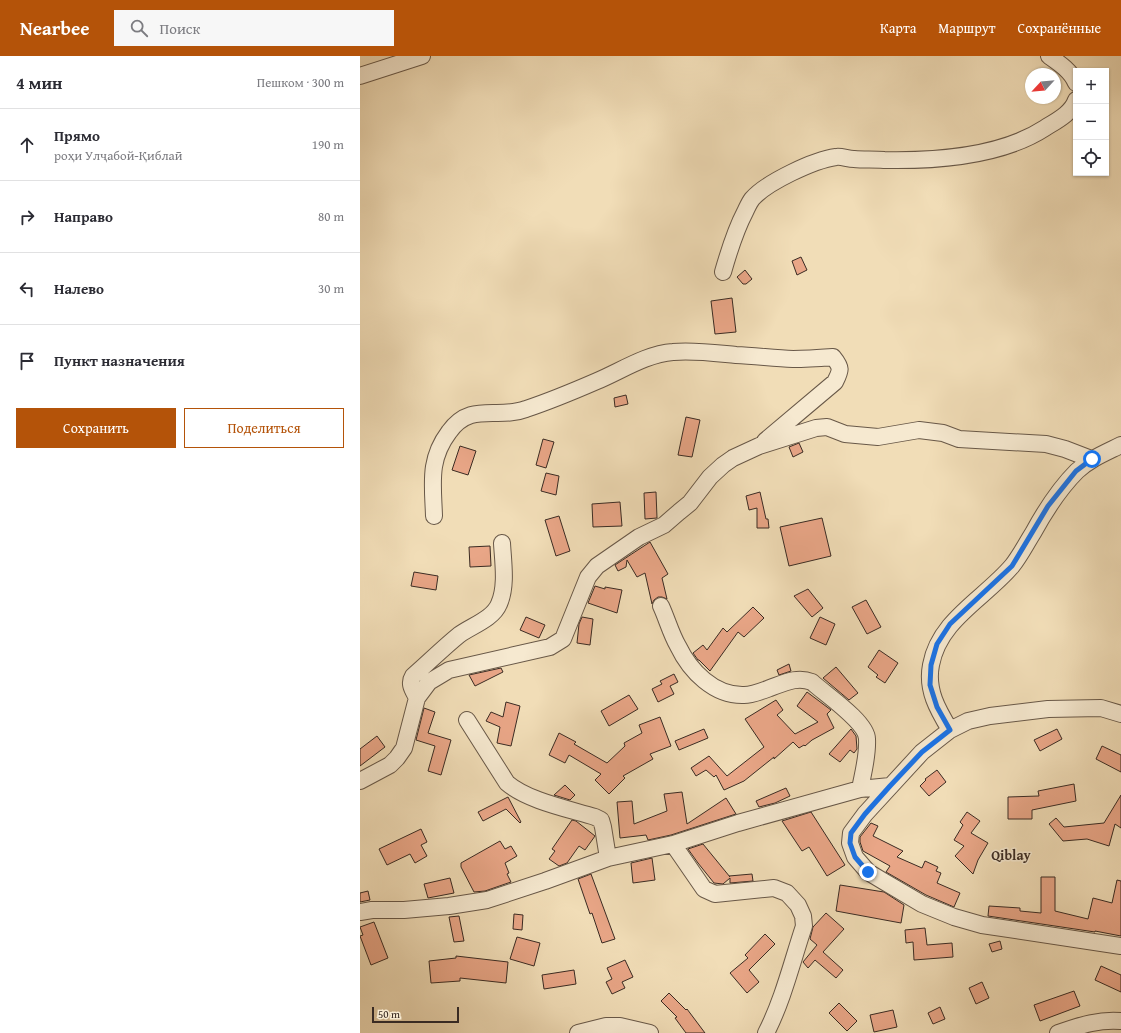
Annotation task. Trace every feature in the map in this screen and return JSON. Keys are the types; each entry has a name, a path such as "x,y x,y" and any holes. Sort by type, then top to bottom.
{"street":[{"path":"360,76 422,56"},
{"path":"1049,56 1060,64 1073,77"},
{"path":"723,272 736,230 752,200 767,186 795,172 819,161 837,157 897,160 944,157 995,150 1033,136 1064,116 1074,104"},
{"path":"434,516 432,473 437,450 449,431 461,420 470,415 482,413 507,413 524,410 597,381 648,358 672,352 794,359 833,357 839,365 840,372 835,382 759,446"},
{"path":"360,781 390,765 401,753 404,748 417,698 429,682 449,670 550,647 564,639 588,577 598,566 639,537 669,521 690,503 723,464 759,446 816,428 827,427 845,434 878,437 919,430 943,433 959,439 1046,444 1092,459"},
{"path":"950,730 937,707 930,685 931,665 937,644 950,624 1012,566 1048,506 1076,471 1092,459 1121,445"},
{"path":"417,698 410,681 413,676 459,635 486,618 497,609 500,602 503,585 502,543"},
{"path":"661,606 678,646 689,665 708,684 722,692 745,695 796,680 805,680 812,682 856,719 867,738 860,789"},
{"path":"1121,714 1101,708 1048,709 990,716 968,722 950,730 922,752 865,814 851,833 850,843 855,857 868,872 922,904 982,925 1121,946"},
{"path":"467,720 507,783 525,795 601,820 608,858"},
{"path":"360,912 372,910 434,908 487,900 608,858 673,844 738,823 860,789 890,786"},
{"path":"673,844 704,889 710,892 716,894 774,888 787,893 798,905 803,916 804,926 773,1020 766,1033"},
{"path":"1058,1033 1087,1023 1104,1020 1121,1021"},
{"path":"578,1033 606,1026 620,1026 650,1033"}],"building":[{"path":"801,257 807,270 797,275 792,261"},
{"path":"745,270 752,279 746,284 743,284 737,277"},
{"path":"732,298 736,332 715,334 711,301"},
{"path":"626,395 628,404 615,407 614,398"},
{"path":"686,417 700,420 692,457 678,455"},
{"path":"543,439 554,442 546,468 536,465"},
{"path":"799,443 803,452 793,457 789,447"},
{"path":"460,446 476,451 468,475 452,470"},
{"path":"546,473 559,476 556,495 541,491"},
{"path":"656,492 657,518 645,519 644,493"},
{"path":"760,492 766,519 768,519 769,528 757,528 757,508 749,510 746,496"},
{"path":"620,502 622,526 593,527 592,504"},
{"path":"559,516 570,551 556,556 545,520"},
{"path":"822,518 831,556 789,566 780,527"},
{"path":"650,542 668,574 662,578 667,599 658,597 652,604 645,573 637,577 627,560 626,567 618,571 615,565"},
{"path":"490,546 491,566 470,567 469,547"},
{"path":"414,572 438,576 436,590 411,586"},
{"path":"595,586 605,589 605,587 622,590 617,613 588,603"},
{"path":"808,589 823,608 812,617 794,596"},
{"path":"866,600 881,627 867,634 852,607"},
{"path":"753,607 764,618 744,637 738,632 710,671 693,653 703,645 707,650 723,628 727,632"},
{"path":"526,617 545,625 539,638 520,630"},
{"path":"582,617 593,619 590,645 577,643 579,624"},
{"path":"820,617 835,624 826,645 810,638"},
{"path":"879,650 898,663 885,683 876,677 878,675 868,667"},
{"path":"789,664 791,671 779,675 777,670"},
{"path":"836,667 858,693 849,700 823,678"},
{"path":"501,668 503,672 475,686 469,675"},
{"path":"674,674 678,682 670,686 674,694 658,702 652,689 662,684 660,681"},
{"path":"807,692 831,710 827,714 834,728 812,740 805,746 804,745 799,748 793,742 774,759 774,757 744,781 724,790 716,775 714,777 706,770 696,776 691,768 709,756 727,776 764,747 745,719 776,700 783,710 777,715 795,734 818,722 797,706"},
{"path":"629,695 638,709 609,726 601,711"},
{"path":"506,702 520,706 511,746 497,743 500,727 486,721 491,712 503,717"},
{"path":"424,708 435,712 428,733 451,740 441,775 428,771 435,746 416,740"},
{"path":"660,717 671,746 650,754 653,759 623,776 625,778 609,794 595,780 601,774 569,755 565,763 549,755 559,733 576,742 574,744 607,763 625,746 624,743 642,733 639,725"},
{"path":"704,729 708,738 679,750 675,741"},
{"path":"851,729 856,736 857,749 854,753 850,750 840,762 829,754"},
{"path":"1057,729 1062,739 1040,751 1034,740"},
{"path":"377,736 385,747 360,766 360,749"},
{"path":"1102,746 1121,755 1121,772 1096,759"},
{"path":"937,770 946,782 929,796 920,786 926,780 925,779"},
{"path":"1074,784 1076,801 1032,810 1032,819 1008,819 1008,797 1039,796 1038,791"},
{"path":"565,785 575,795 570,800 554,795"},
{"path":"786,788 790,796 775,803 759,807 756,801"},
{"path":"682,792 687,824 726,798 736,814 671,835 648,840 646,835 620,838 617,802 632,801 634,824 667,811 664,794"},
{"path":"1121,795 1121,828 1115,824 1109,846 1087,839 1063,841 1049,824 1056,818 1064,827 1104,823"},
{"path":"508,797 521,822 520,823 506,809 483,821 478,812"},
{"path":"811,812 845,865 827,876 809,847 802,851 782,821"},
{"path":"967,812 980,821 971,833 988,843 978,860 973,874 955,856 964,846 954,840 963,825 960,822"},
{"path":"572,820 576,821 595,836 585,850 579,846 567,863 559,866 549,859 555,851 552,849"},
{"path":"871,823 878,826 873,836 903,851 897,857 922,868 925,861 938,867 936,871 941,873 937,883 960,893 954,907 926,895 886,872 890,866 863,851 860,837"},
{"path":"421,829 427,842 421,845 427,856 415,863 410,854 387,865 379,849"},
{"path":"500,841 505,849 511,846 517,856 505,863 509,873 507,874 511,882 485,891 474,892 461,867 461,863"},
{"path":"703,844 729,876 752,874 753,881 730,883 730,878 723,884 714,883 688,849"},
{"path":"652,858 655,880 633,883 631,863"},
{"path":"591,874 615,939 602,943 578,879"},
{"path":"1041,877 1055,877 1055,911 1088,919 1093,898 1112,903 1117,880 1121,881 1121,936 988,916 989,906 1020,908 1020,911 1041,913"},
{"path":"450,878 454,893 428,898 424,884"},
{"path":"840,885 884,892 904,905 901,923 836,911"},
{"path":"368,891 370,900 360,902 360,893"},
{"path":"826,913 844,929 823,952 843,970 836,978 815,960 808,968 803,962 817,945 810,939 813,927"},
{"path":"514,914 523,915 522,930 513,929"},
{"path":"459,916 464,941 454,942 449,917"},
{"path":"374,922 388,958 371,965 360,936 363,935 360,927"},
{"path":"925,928 927,945 952,943 953,957 914,960 913,942 906,943 905,930"},
{"path":"765,934 775,944 749,970 759,982 747,993 730,973 748,958 745,955"},
{"path":"517,937 540,943 534,966 510,959"},
{"path":"1000,941 1002,949 992,952 989,944"},
{"path":"456,956 508,962 506,983 460,978 460,981 431,983 429,961 456,958"},
{"path":"625,960 633,977 622,982 625,988 612,994 606,982 612,979 607,968"},
{"path":"1101,966 1121,975 1121,992 1095,980"},
{"path":"574,970 576,984 544,989 542,975"},
{"path":"982,982 989,998 976,1004 969,988"},
{"path":"1074,991 1080,1006 1040,1021 1034,1005"},
{"path":"669,993 686,1010 687,1009 705,1033 686,1033 675,1018 677,1017 661,1001"},
{"path":"839,1003 857,1021 847,1031 829,1013"},
{"path":"940,1007 945,1019 933,1024 928,1013"},
{"path":"893,1010 897,1027 874,1032 870,1015"}],"district":[{"name":"Qiblay","path":"1011,855"}],"route":[{"path":"868,872 855,857 850,843 851,833 865,814 922,752 950,730 937,707 930,685 931,665 937,644 950,624 1012,566 1048,506 1076,471 1092,459"}]}
